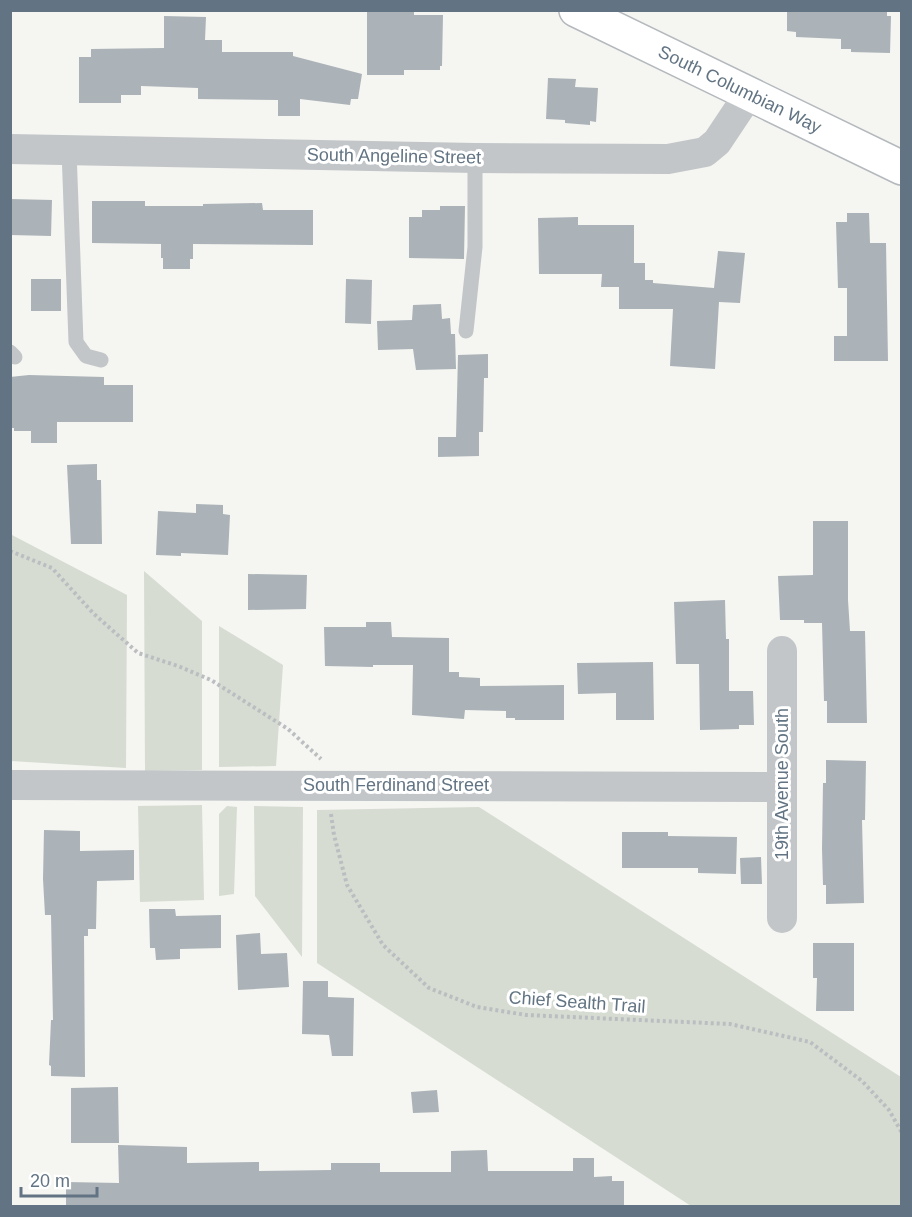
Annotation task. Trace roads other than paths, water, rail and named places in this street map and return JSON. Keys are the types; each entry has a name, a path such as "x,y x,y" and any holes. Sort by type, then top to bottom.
{"main road":[{"name":"South Columbian Way","path":"576,10 902,168"}],"street":[{"name":"South Angeline Street","path":"10,149 475,158 668,159 705,152 717,142 749,94"},
{"name":"19th Avenue South","path":"782,651 782,918"},
{"name":"South Ferdinand Street","path":"10,785 783,787"}],"lane":[{"path":"69,150 76,342 86,356 101,360"},
{"path":"466,331 475,247 475,158"}]}
